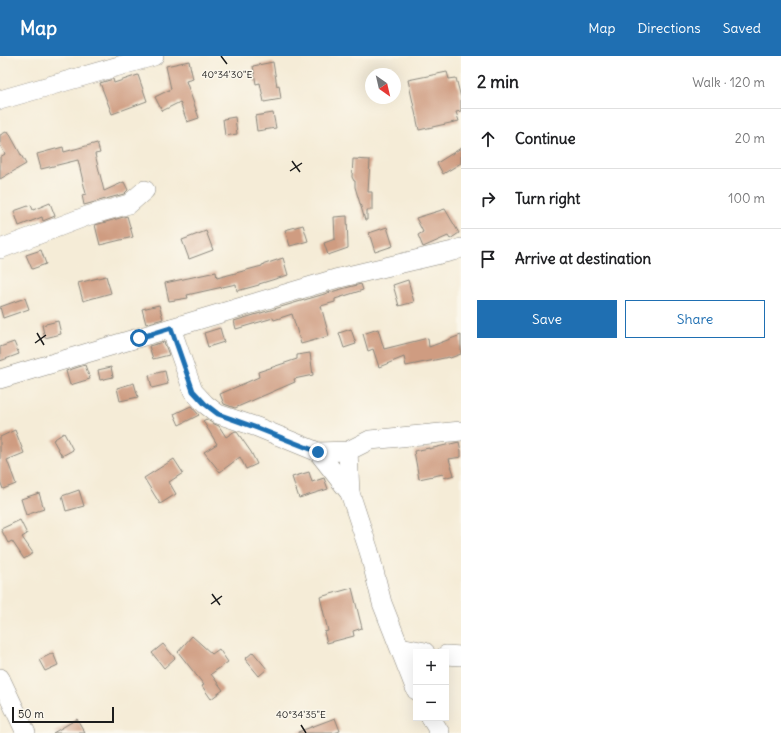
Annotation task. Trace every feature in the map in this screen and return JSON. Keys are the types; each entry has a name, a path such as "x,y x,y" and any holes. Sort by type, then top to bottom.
{"street":[{"path":"0,100 154,56"},
{"path":"0,249 87,216 129,204 145,190"},
{"path":"0,379 335,279 461,248"},
{"path":"171,328 193,391 205,404 218,414 318,452 348,451 370,440 461,431"},
{"path":"348,451 350,493 369,550 382,603 414,685"},
{"path":"318,452 350,493"},
{"path":"400,647 413,650"},
{"path":"449,655 461,656"},
{"path":"0,678 26,733"},
{"path":"433,721 440,733"}],"building":[{"path":"189,61 193,79 186,81 199,118 187,122 180,102 162,111 155,97 171,89 166,66"},
{"path":"273,62 281,99 264,102 260,83 256,84 253,66"},
{"path":"447,72 449,79 456,78 461,98 461,111 456,112 459,121 419,130 408,80"},
{"path":"138,75 147,101 112,114 100,83 113,79 114,83"},
{"path":"273,113 276,128 257,131 255,116"},
{"path":"235,117 237,134 225,136 223,119"},
{"path":"8,131 26,164 0,179 0,157 5,154 0,145 0,135"},
{"path":"97,143 100,153 95,154 104,191 124,182 128,190 124,194 84,205 82,195 86,194 78,160 41,169 37,154 63,147 64,152"},
{"path":"461,148 461,163 443,174 437,163"},
{"path":"353,159 370,160 368,192 372,192 372,210 367,210 367,220 365,220 355,187 355,181 352,177"},
{"path":"50,203 55,216 43,221 42,217 19,226 14,211 31,205 33,210"},
{"path":"445,209 459,233 450,239 448,236 423,247 418,235 423,232 416,218"},
{"path":"127,216 133,237 100,245 95,225"},
{"path":"347,216 348,248 328,255 324,243 335,239 334,217"},
{"path":"303,225 308,241 290,246 285,230"},
{"path":"387,227 393,246 375,252 369,233"},
{"path":"206,231 213,250 189,259 182,240"},
{"path":"41,250 46,264 32,269 26,255"},
{"path":"283,258 288,275 237,291 236,284 187,295 188,298 169,301 165,283 216,272 217,278 262,266"},
{"path":"106,276 111,293 83,301 78,283"},
{"path":"408,280 414,302 399,306 393,285"},
{"path":"361,284 363,290 335,299 335,302 321,306 329,336 301,344 292,314 236,329 234,321"},
{"path":"25,298 29,309 3,318 0,307"},
{"path":"159,305 163,319 146,324 142,309"},
{"path":"58,321 61,334 45,338 42,325"},
{"path":"220,328 224,342 208,347 204,333"},
{"path":"351,329 356,344 344,348 339,333"},
{"path":"378,329 384,349 428,338 429,347 461,335 461,354 450,358 406,366 404,357 379,367 373,349 368,351 363,334"},
{"path":"14,342 19,354 0,361 0,347"},
{"path":"164,342 169,355 153,359 149,346"},
{"path":"310,353 313,375 294,379 295,382 235,408 224,404 220,394 259,377 258,372 297,359 297,355"},
{"path":"85,365 90,379 70,385 66,371"},
{"path":"111,367 113,377 100,380 98,370"},
{"path":"165,371 168,384 152,388 149,375"},
{"path":"134,383 138,397 120,401 117,388"},
{"path":"191,406 199,415 179,425 174,414"},
{"path":"206,419 219,426 226,437 235,431 237,432 251,452 257,464 246,469 240,457 220,472 204,452 217,444 203,421"},
{"path":"15,430 24,453 7,460 16,484 3,489 0,481 0,437"},
{"path":"64,433 73,450 62,456 53,440"},
{"path":"459,442 461,457 449,459 454,475 444,478 443,474 419,479 414,451"},
{"path":"174,459 183,473 169,482 176,494 160,504 144,478"},
{"path":"309,472 312,482 324,478 328,489 299,498 292,477"},
{"path":"79,490 84,506 66,511 62,496"},
{"path":"39,493 44,509 26,515 21,499"},
{"path":"20,520 27,534 22,537 33,553 24,559 12,541 8,543 1,529"},
{"path":"352,588 362,628 353,631 354,636 327,643 324,632 328,631 320,597"},
{"path":"192,636 212,654 219,649 228,662 211,674 223,690 211,699 202,686 204,685 178,652"},
{"path":"163,644 175,658 164,668 152,653"},
{"path":"253,652 267,669 259,676 245,659"},
{"path":"53,653 58,665 45,671 39,660"},
{"path":"335,718 340,731 334,733 298,733 298,732"},
{"path":"77,719 85,733 53,733"}],"route":[{"path":"139,338 171,328 193,391 205,404 218,414 318,452"}]}
